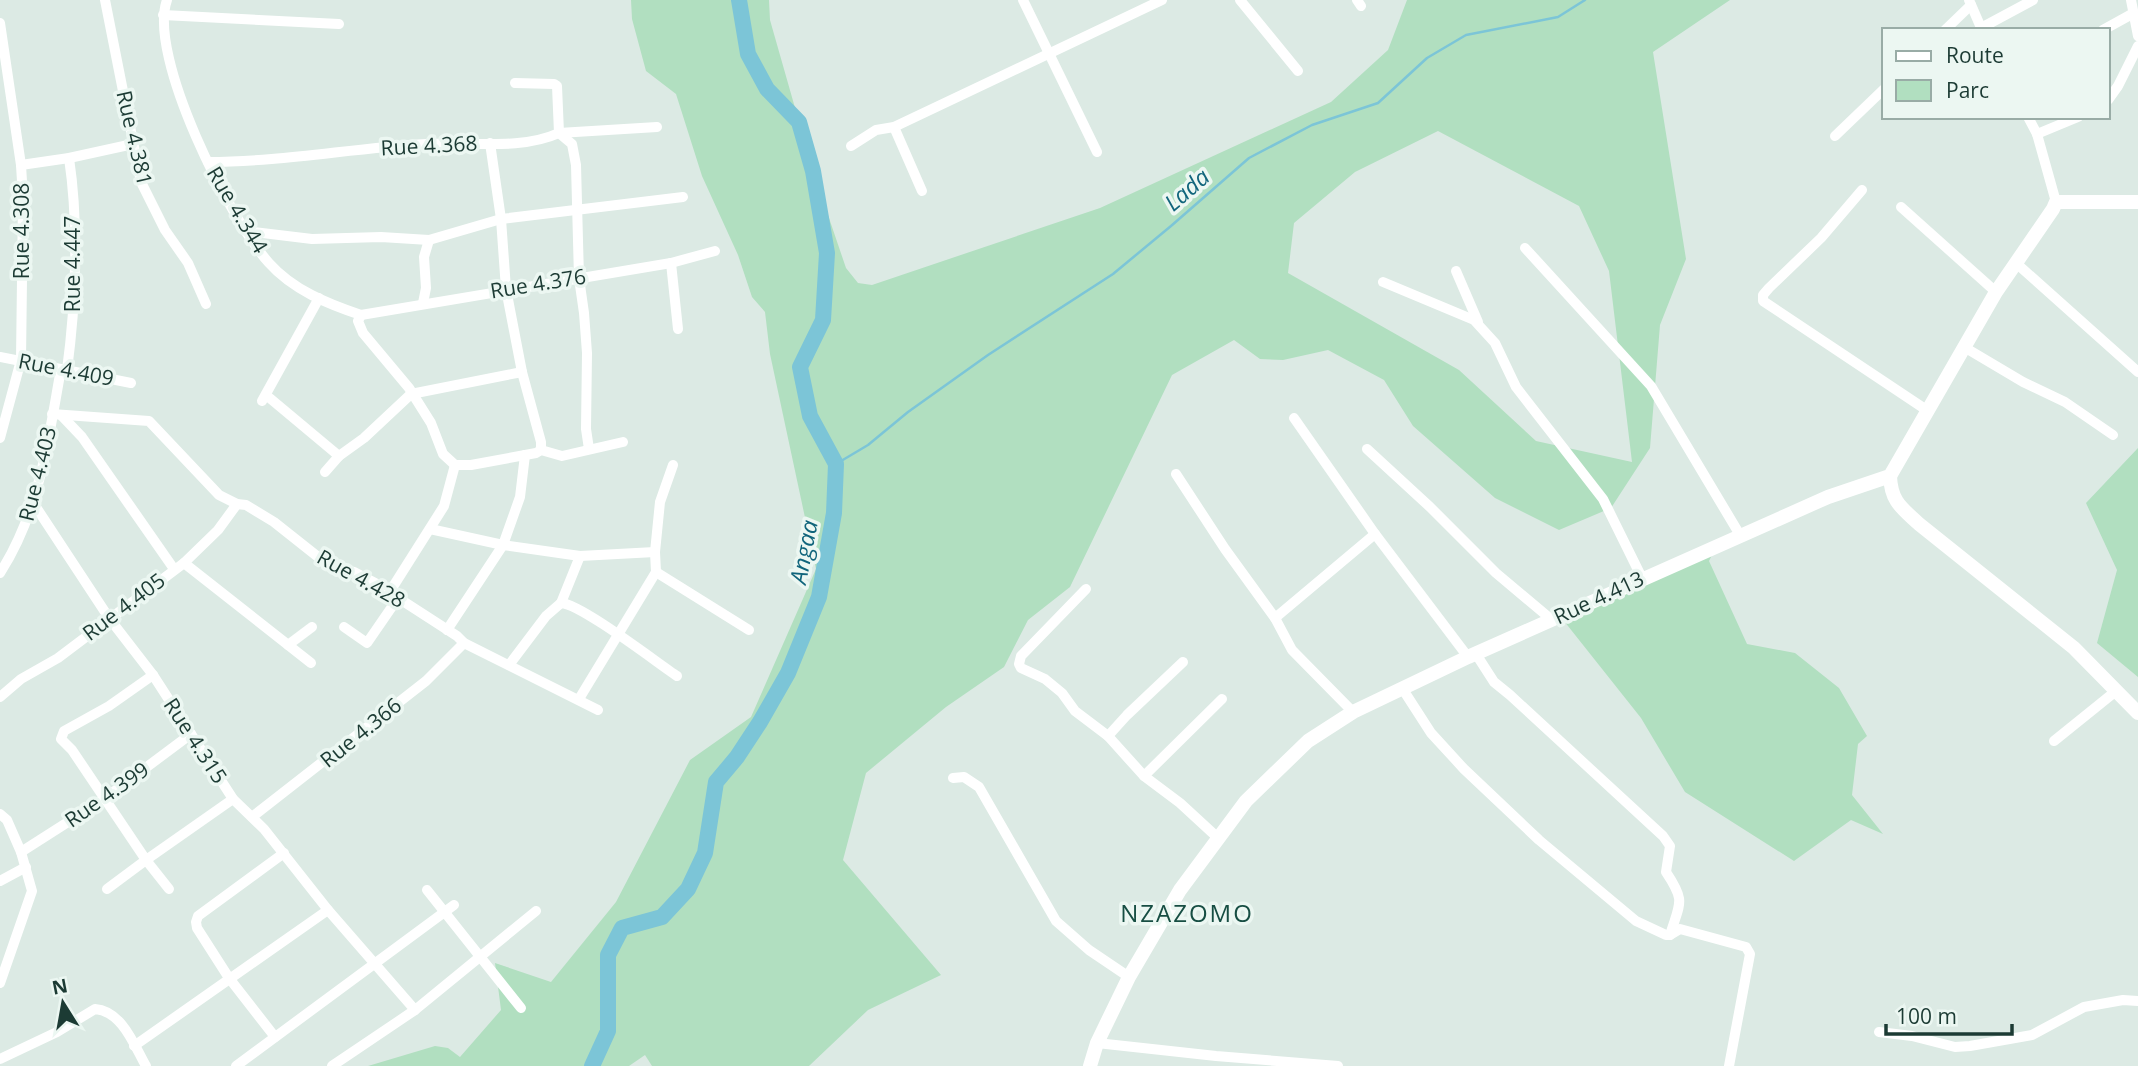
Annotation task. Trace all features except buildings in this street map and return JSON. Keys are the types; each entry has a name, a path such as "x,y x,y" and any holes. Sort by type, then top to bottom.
{"street":[{"name":"Rue 4.381","path":"104,0 141,182 164,230 188,263 206,304"},
{"name":"Rue 4.344","path":"167,0 163,15 168,58 174,81 208,162 246,231 270,264 295,286 361,315"},
{"path":"1023,0 1097,152"},
{"path":"851,146 876,130 894,127 1162,0"},
{"path":"1240,0 1298,71"},
{"path":"1983,28 2033,0"},
{"path":"2131,0 2138,36"},
{"path":"1947,28 1970,3 1981,28"},
{"path":"2108,28 2132,14"},
{"path":"163,15 339,24"},
{"name":"Rue 4.308","path":"0,29 22,165 21,360 0,438"},
{"path":"2110,97 2138,46"},
{"path":"515,83 554,83 557,86 559,133 572,144 576,165 579,278 587,353 586,429 589,449"},
{"path":"1835,136 1882,91"},
{"path":"2029,119 2056,202 1996,292 1890,476 1891,492 1897,503 1919,524 2074,648 2138,713"},
{"path":"2036,134 2073,119"},
{"name":"Rue 4.368","path":"208,162 250,162 428,144 523,142 559,133 657,127"},
{"path":"894,127 922,191"},
{"path":"490,143 501,219 506,289 541,450"},
{"path":"22,165 133,144"},
{"name":"Rue 4.447","path":"64,369 72,334 74,253 69,158"},
{"path":"1862,190 1821,238 1769,288 1763,295 1763,301 1928,411"},
{"path":"246,231 312,239 381,237 429,240 501,219 683,197"},
{"path":"2056,202 2138,202"},
{"path":"1901,208 1996,292"},
{"path":"423,303 426,288 424,257 429,240"},
{"path":"1525,248 1651,386 1740,535"},
{"name":"Rue 4.376","path":"361,315 671,263 715,251"},
{"path":"671,263 678,329"},
{"path":"2016,263 2138,372"},
{"path":"1457,271 1478,322 1495,343 1516,387 1603,499 1642,578"},
{"path":"1383,282 1478,322"},
{"path":"318,298 264,398 339,456"},
{"path":"361,315 358,321 363,333 409,388 431,424 443,454 455,465 471,465 541,450 562,456 623,442"},
{"path":"1964,347 2023,382 2065,402 2113,435"},
{"name":"Rue 4.409","path":"0,357 131,383"},
{"name":"Rue 4.403","path":"0,573 17,545 34,504 57,415 64,369"},
{"path":"325,472 339,456 364,438 411,394 522,372"},
{"path":"57,415 82,437 174,569"},
{"name":"Rue 4.428","path":"57,415 149,421 219,495 237,504 246,505 274,522 332,568 354,572 464,643 597,710"},
{"path":"1294,418 1375,534 1494,682 1670,846 1666,872 1679,891 1680,902 1670,935"},
{"path":"1367,449 1496,573 1552,620"},
{"path":"447,630 503,545 520,497 525,455"},
{"path":"344,627 367,643 424,534 444,506 455,465"},
{"path":"579,699 656,572 655,552 660,502 673,465"},
{"path":"1175,474 1275,618 1292,650 1353,712"},
{"name":"Rue 4.413","path":"1090,1066 1097,1043 1129,977 1181,890 1247,801 1296,751 1324,729 1402,688 1642,578 1828,497 1890,476"},
{"name":"Rue 4.315","path":"34,504 109,618 153,676 233,799 284,853 415,1010"},
{"name":"Rue 4.405","path":"0,697 21,680 58,658 184,562 218,530 237,504"},
{"path":"430,529 503,545 580,556 655,552"},
{"path":"1275,618 1375,534"},
{"path":"509,665 546,616 561,603 580,556"},
{"path":"184,562 312,663"},
{"path":"656,572 749,630"},
{"path":"1086,589 1021,656 1021,668 1045,679 1062,693 1082,718 1108,736 1144,776 1180,803 1218,838"},
{"path":"561,603 567,603 593,618 677,676"},
{"path":"288,645 313,627"},
{"name":"Rue 4.366","path":"252,817 322,765 426,681 464,643"},
{"path":"1108,736 1182,662"},
{"path":"153,676 61,734 61,739 72,750 146,860 169,889"},
{"path":"1402,688 1431,733 1464,769 1539,840 1636,921 1670,935"},
{"path":"2054,741 2116,691"},
{"path":"1144,776 1222,699"},
{"name":"Rue 4.399","path":"21,852 104,799 191,734"},
{"path":"953,778 964,777 979,787 1056,921 1089,950 1129,977"},
{"path":"107,889 233,799"},
{"path":"0,814 7,820 21,852 32,891 3,965 0,983"},
{"path":"275,1037 229,978 197,928 196,922 198,916 284,853"},
{"path":"0,881 26,867"},
{"path":"427,890 521,1008"},
{"path":"236,1066 454,905"},
{"path":"134,1046 328,909"},
{"path":"332,1066 415,1010 536,911"},
{"path":"1670,935 1680,929 1748,949 1750,954 1729,1066"},
{"path":"1880,1032 1912,1036 1955,1047 1970,1046 2032,1035 2084,1007 2123,1000 2138,1001"},
{"path":"0,1059 96,1009 112,1013 118,1020 143,1065"},
{"path":"1097,1043 1338,1066"}],"green space":[{"path":"631,0 769,0 770,20 813,171 846,268 858,283 872,285 1100,208 1331,102 1388,50 1407,0 1730,0 1653,52 1686,259 1660,325 1650,448 1611,508 1559,530 1495,498 1413,426 1384,380 1328,350 1283,360 1260,359 1234,340 1172,375 1070,587 1028,620 1004,667 946,707 866,773 843,860 941,975 868,1010 809,1066 652,1066 645,1055 629,1066 368,1066 435,1046 448,1048 460,1057 501,1010 495,963 551,982 616,902 690,760 751,717 816,569 770,354 765,312 752,297 738,255 702,176 676,94 646,71 632,19","holes":["1438,131 1579,206 1609,271 1632,462 1536,441 1459,370 1288,273 1294,223 1355,172"]},
{"path":"2138,448 2138,677 2097,643 2117,570 2086,503"},
{"path":"1716,547 1709,561 1747,644 1795,653 1839,688 1867,736 1858,744 1852,795 1883,834 1851,820 1794,861 1685,792 1641,718 1564,621"}],"waterway":[{"name":"Angaa","path":"592,1066 608,1031 608,955 622,928 662,917 688,889 705,853 716,782 737,757 788,673 819,597 834,513 836,464 810,416 800,367 823,320 827,253 813,171 799,122 767,89 748,54 739,0"},
{"name":"Lada","path":"836,464 868,445 908,412 988,355 1113,274 1249,158 1312,125 1378,103 1427,58 1466,35 1558,17 1585,0"}],"district":[{"name":"NZAZOMO","path":"1187,914"}]}
